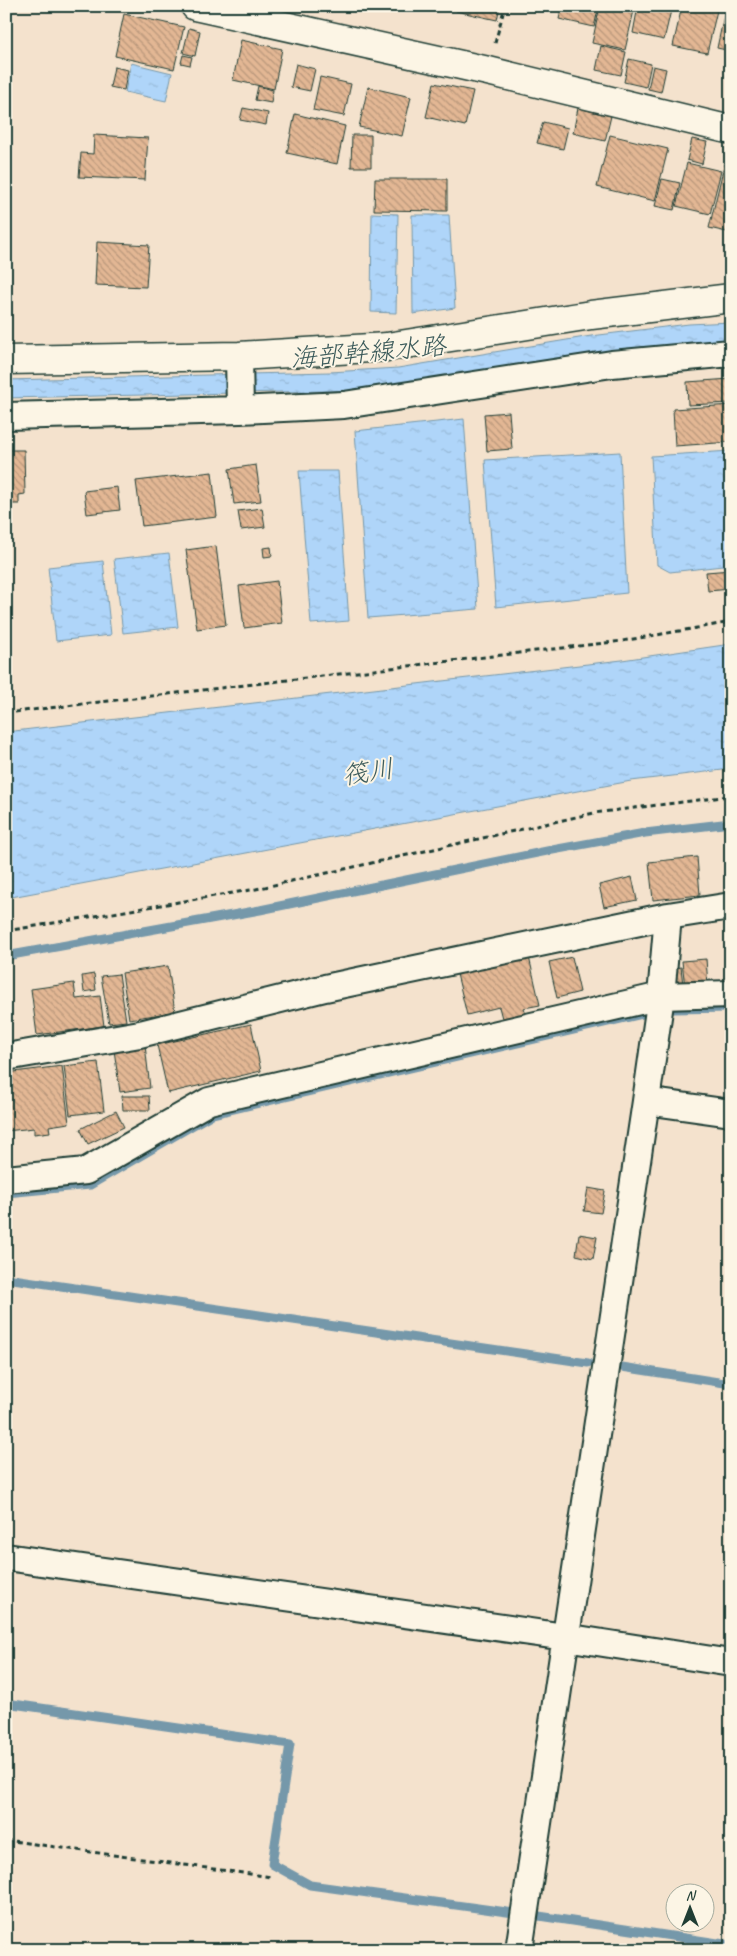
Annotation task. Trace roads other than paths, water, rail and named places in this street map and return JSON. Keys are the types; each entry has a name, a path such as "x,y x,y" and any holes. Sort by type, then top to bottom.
{"street":[{"path":"195,6 488,71 731,130"},
{"path":"6,360 239,363 387,347 592,315 731,298"},
{"path":"6,416 240,404 344,405 612,364 731,353"},
{"path":"239,363 240,404"},
{"path":"6,1057 140,1034 325,988 668,916 731,906"},
{"path":"519,1950 646,1101 661,996 668,916"},
{"path":"6,1179 86,1171 209,1101 661,996 731,994"},
{"path":"646,1101 731,1113"},
{"path":"6,1556 731,1663"}],"water":[{"path":"131,63 172,73 166,101 125,92"},
{"path":"372,213 398,214 396,313 371,312"},
{"path":"412,215 449,215 455,308 413,314"},
{"path":"731,322 731,339 603,354 373,390 6,398 6,380 330,372 398,368 591,336 689,324"},
{"path":"464,419 478,609 368,618 355,431"},
{"path":"731,451 731,565 670,572 657,565 651,456"},
{"path":"620,452 627,593 496,607 485,460"},
{"path":"299,471 338,471 349,621 311,624"},
{"path":"169,553 178,627 123,633 114,559"},
{"path":"103,561 111,635 56,641 48,567"},
{"name":"筏川","path":"731,644 731,769 631,781 6,898 6,732 622,660"}],"waterway":[{"path":"6,956 260,910 547,851 645,833 731,823"},
{"path":"673,1009 731,1008"},
{"path":"6,1193 90,1185 212,1114 642,1014"},
{"path":"6,1278 588,1363"},
{"path":"622,1367 731,1384"},
{"path":"6,1703 290,1744 272,1864 310,1885 514,1913"},
{"path":"539,1916 731,1945"}],"water label":[{"name":"海部幹線水路","path":"368,352"}]}
